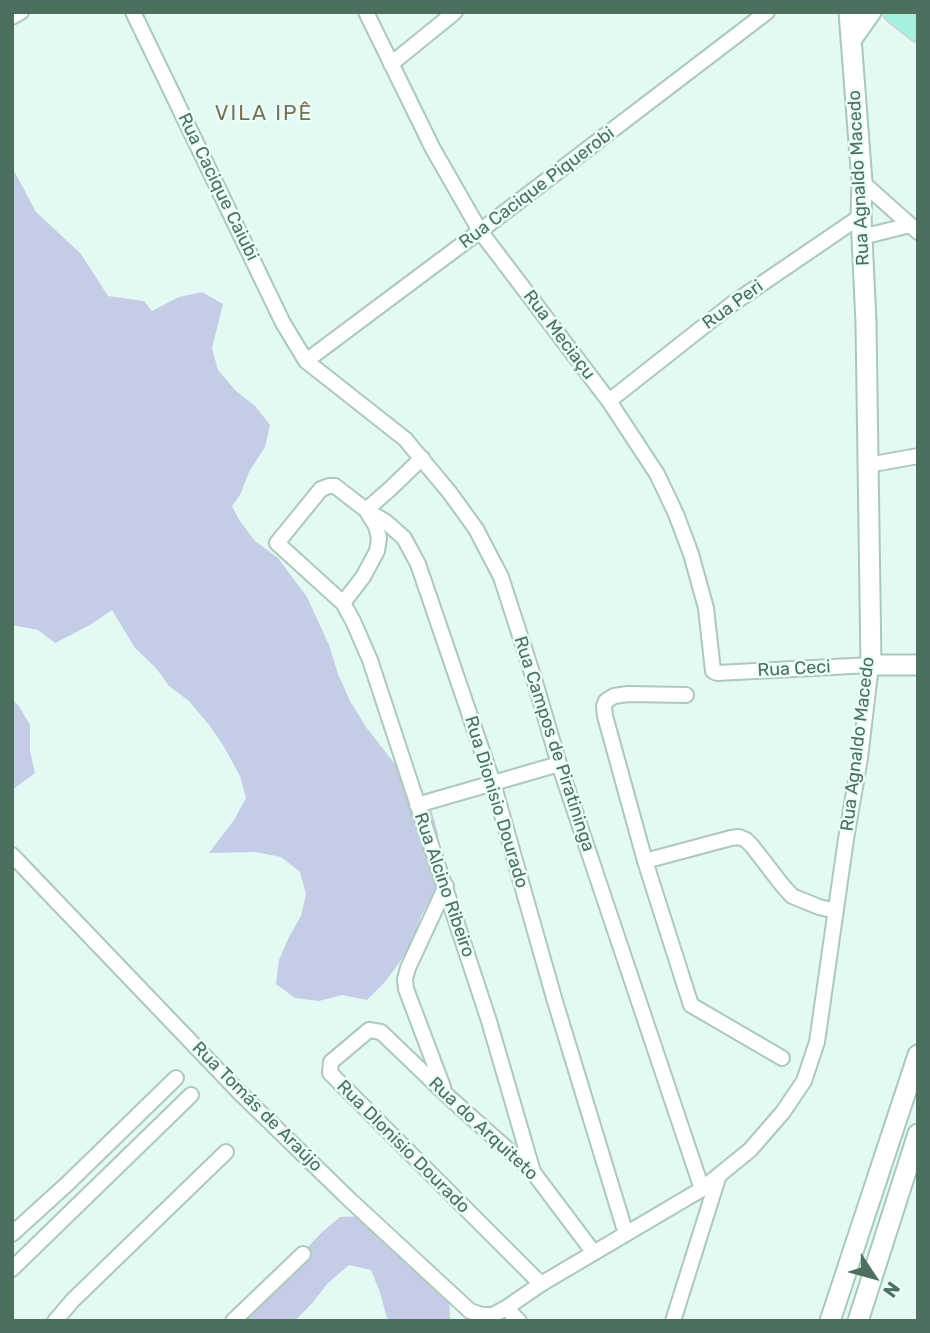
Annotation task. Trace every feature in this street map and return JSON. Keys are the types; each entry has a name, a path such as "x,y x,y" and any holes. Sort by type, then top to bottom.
{"main road":[{"path":"894,12 918,31"}],"street":[{"path":"12,17 20,12"},
{"name":"Rua Cacique Caiubi","path":"133,12 283,323 306,361"},
{"name":"Rua Meciaçu","path":"366,12 433,149 480,231 609,401 657,474 691,554 706,608 713,671"},
{"path":"391,64 455,12"},
{"name":"Rua Cacique Piquerobi","path":"306,361 766,12"},
{"name":"Rua Agnaldo Macedo","path":"718,1176 750,1150 783,1112 804,1081 817,1042 860,758 871,664 862,181 849,12"},
{"path":"851,40 871,12"},
{"path":"862,181 914,228"},
{"name":"Rua Peri","path":"609,401 732,304 861,216"},
{"path":"862,237 914,228"},
{"name":"Rua Campos de Piratininga","path":"306,361 405,439 476,529 500,577 536,682 559,764 702,1189"},
{"path":"867,466 918,456"},
{"path":"343,603 363,577 377,551 379,538 376,526 366,510 422,458"},
{"name":"Rua Dionisio Dourado","path":"277,543 321,489 335,486 404,538 418,564 493,783 554,998 626,1234"},
{"name":"Rua Alcino Ribeiro","path":"277,543 343,603 370,660 489,1021 533,1172"},
{"name":"Rua Ceci","path":"713,671 717,673 871,664 918,665"},
{"path":"686,695 614,696 606,701 605,716 645,862 691,1005 782,1058"},
{"path":"417,805 559,764"},
{"path":"645,862 739,837 752,846 792,896 836,911"},
{"name":"Rua Tomás de Araújo","path":"12,856 239,1092 470,1311 493,1315 506,1308"},
{"path":"445,1092 406,989 405,979 446,886"},
{"name":"Rua DIonisio Dourado","path":"423,1072 381,1032 375,1030 369,1030 331,1062 329,1067 330,1073 541,1284"},
{"path":"830,1321 918,1055"},
{"name":"Rua do Arquiteto","path":"423,1072 533,1172 594,1253"},
{"path":"12,1234 176,1078"},
{"path":"12,1269 191,1095"},
{"path":"858,1321 918,1134"},
{"path":"55,1321 73,1300 226,1152"},
{"path":"93,1159 108,1176"},
{"path":"519,1321 506,1308 541,1284 702,1189 718,1176"},
{"path":"673,1321 718,1176"},
{"path":"66,1185 83,1200"},
{"path":"233,1321 303,1254"}],"shaded area":[{"path":"12,167 36,212 81,254 108,296 144,301 152,311 179,297 202,292 223,304 212,348 218,370 236,391 255,406 270,425 265,447 232,506 255,541 278,558 307,597 350,701 366,727 398,768 418,788 432,812 438,834 440,867 434,893 402,959 367,1000 342,995 319,1001 295,998 276,984 279,960 301,916 306,894 300,872 281,857 255,852 209,853 234,820 246,798 240,776 210,726 189,701 169,686 156,668 135,648 112,610 55,643 38,630 12,625"},
{"path":"12,699 30,725 30,751 35,773 12,790"},
{"path":"363,1216 449,1295 450,1321 389,1321 371,1270 349,1265 328,1283 295,1321 239,1321 321,1233 340,1217"}],"district":[{"name":"VILA IPÊ","path":"264,114"}]}
